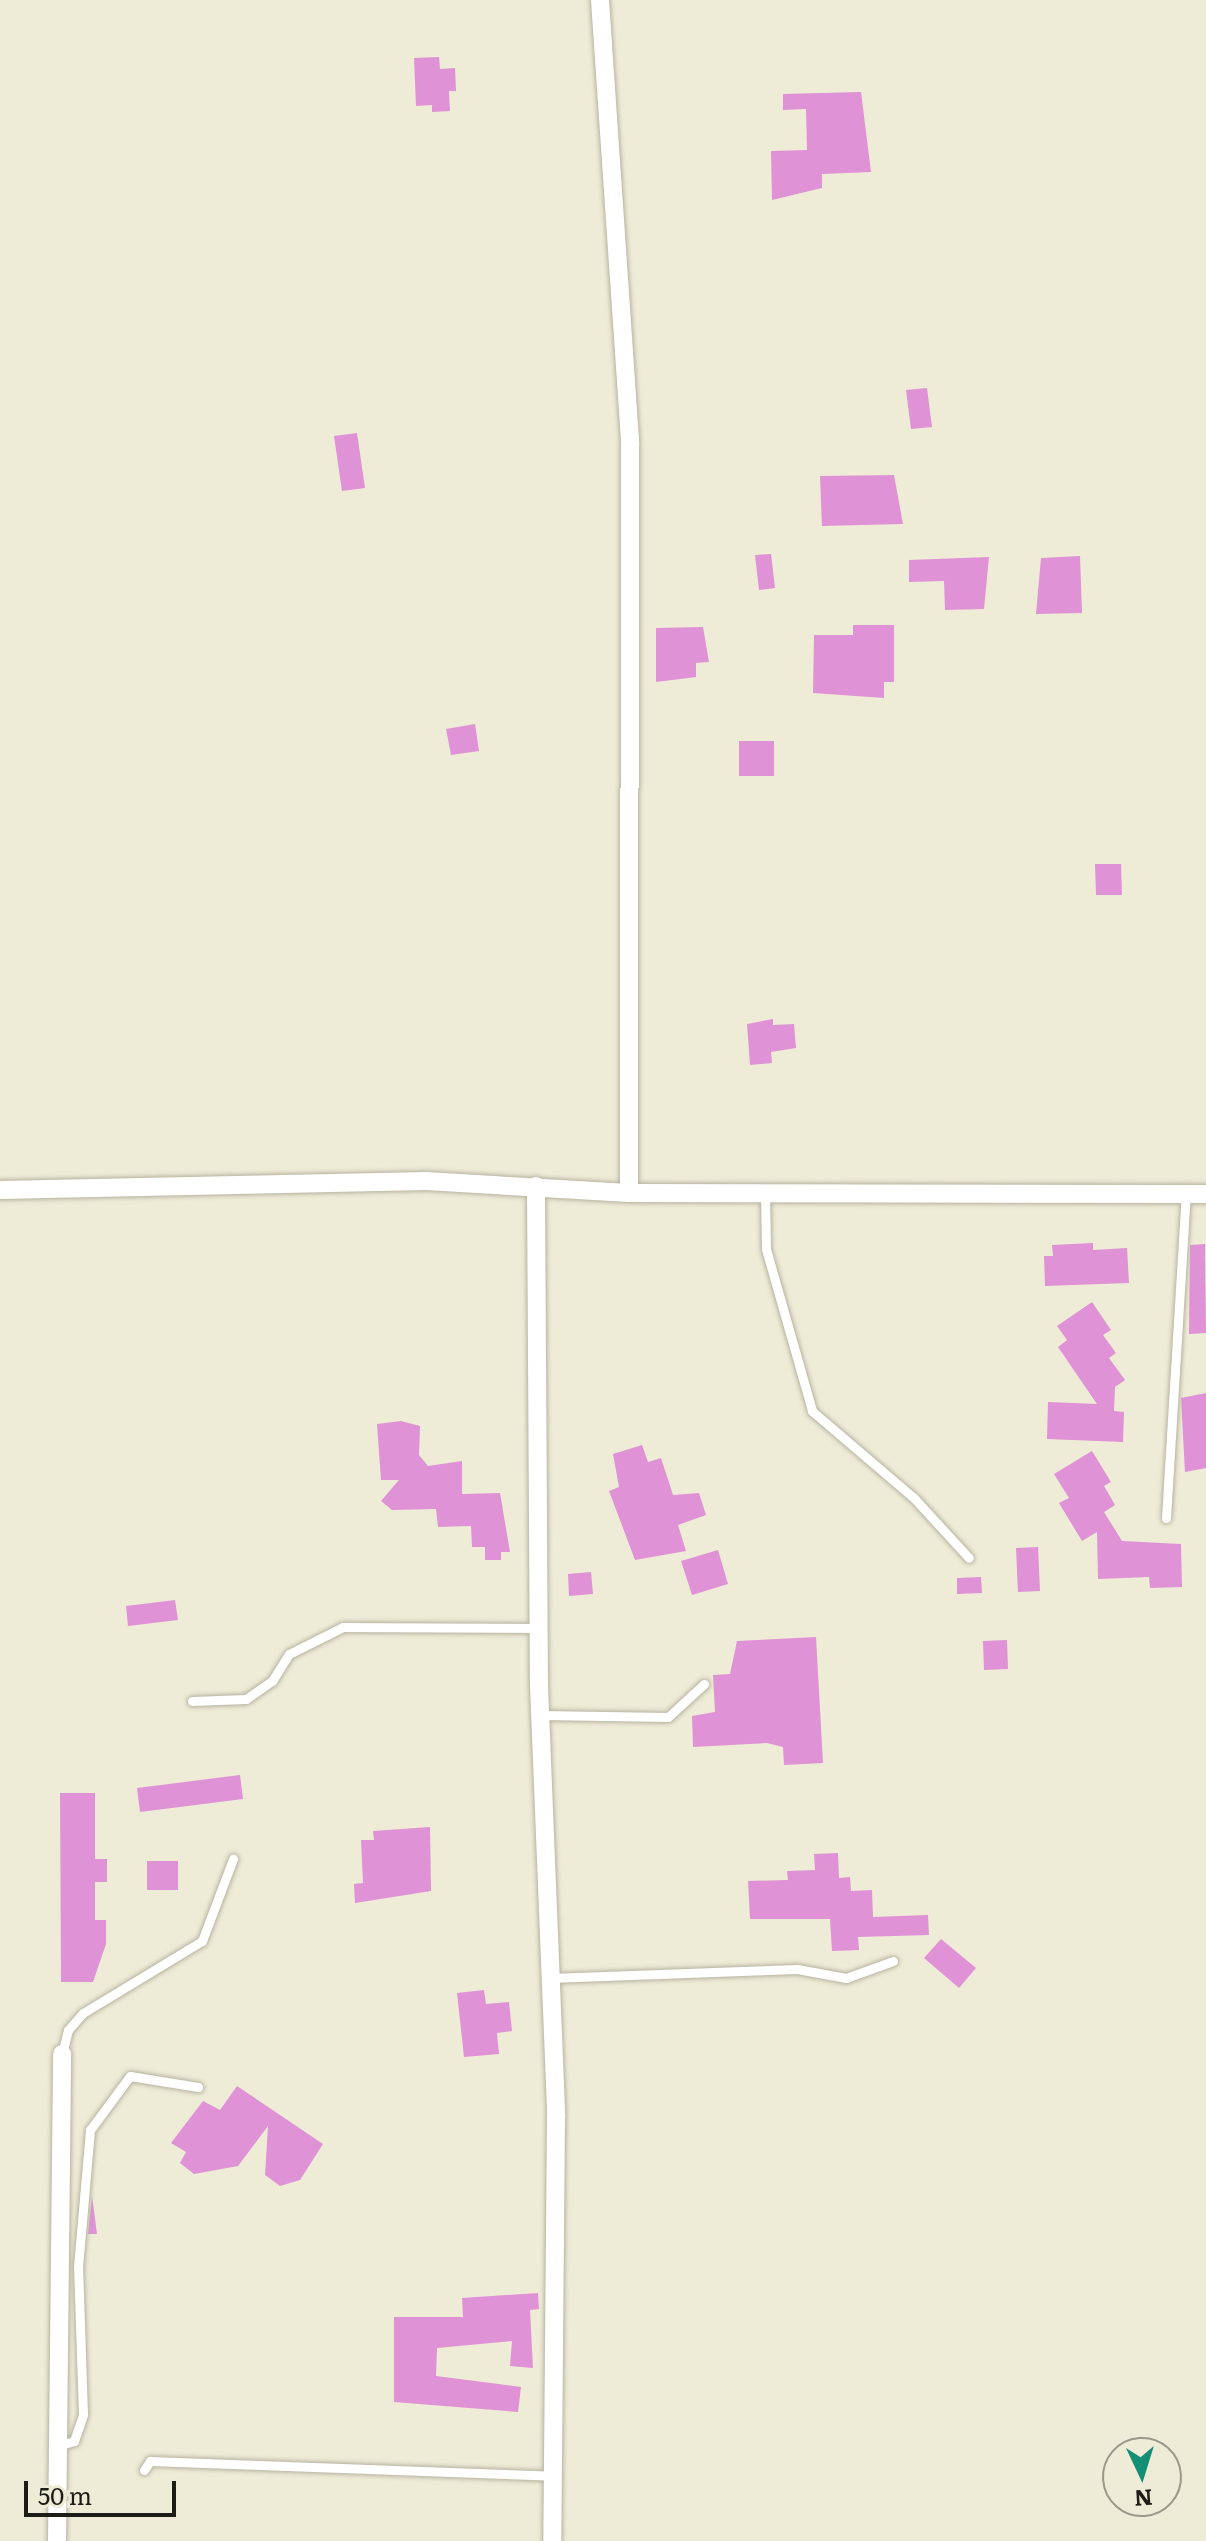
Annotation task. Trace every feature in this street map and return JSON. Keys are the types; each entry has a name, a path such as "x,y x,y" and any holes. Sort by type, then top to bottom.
{"street":[{"path":"600,0 630,444 635,1116 629,1193"},
{"path":"0,1190 426,1181 629,1193 1206,1194"},
{"path":"536,1186 540,1715 557,2218 552,2541"},
{"path":"57,2541 62,2054"}],"lane":[{"path":"765,1192 766,1249 812,1411 914,1498 969,1558"},
{"path":"1166,1518 1186,1195"},
{"path":"192,1701 246,1699 272,1681 289,1654 343,1627 539,1628"},
{"path":"540,1715 668,1717 704,1684"},
{"path":"62,2054 68,2030 83,2013 202,1941 233,1859"},
{"path":"550,1978 797,1969 846,1978 893,1961"},
{"path":"57,2446 74,2441 83,2415 78,2267 90,2130 130,2076 198,2087"},
{"path":"144,2470 150,2461 553,2476"}],"building":[{"path":"439,57 440,69 455,68 456,91 449,91 450,111 432,112 432,105 416,106 414,58"},
{"path":"861,92 871,172 822,174 822,188 772,200 771,151 807,150 806,109 783,110 783,94"},
{"path":"927,388 932,427 911,429 906,390"},
{"path":"357,433 365,488 342,491 334,436"},
{"path":"894,475 903,524 822,526 820,476"},
{"path":"771,554 775,588 759,590 755,555"},
{"path":"1080,556 1082,613 1036,614 1041,558"},
{"path":"989,557 984,609 945,610 944,581 909,582 909,560"},
{"path":"853,625 894,625 894,682 884,682 884,698 813,693 814,635 853,635"},
{"path":"703,627 709,662 696,663 696,677 656,682 656,628"},
{"path":"475,724 479,751 451,755 446,729"},
{"path":"739,741 774,741 774,776 739,776"},
{"path":"1095,864 1121,864 1122,895 1096,895"},
{"path":"773,1019 773,1025 794,1024 796,1048 771,1052 772,1063 750,1065 747,1024"},
{"path":"1093,1243 1093,1250 1127,1248 1129,1283 1045,1286 1044,1256 1053,1256 1052,1245"},
{"path":"1205,1244 1206,1333 1189,1334 1190,1245"},
{"path":"1092,1302 1111,1330 1103,1335 1116,1353 1109,1358 1125,1380 1115,1387 1114,1411 1124,1412 1123,1442 1047,1439 1048,1402 1097,1404 1058,1347 1067,1340 1057,1326"},
{"path":"1206,1393 1206,1468 1185,1472 1181,1398"},
{"path":"401,1421 420,1426 419,1455 428,1466 462,1461 462,1494 500,1493 510,1552 501,1552 501,1560 485,1560 485,1547 472,1547 471,1526 438,1527 436,1509 392,1510 381,1501 399,1480 381,1480 377,1424"},
{"path":"642,1445 648,1462 661,1458 673,1495 699,1493 706,1515 678,1525 686,1551 635,1560 609,1491 619,1487 613,1454"},
{"path":"1092,1451 1111,1482 1104,1486 1115,1505 1104,1512 1122,1541 1181,1544 1182,1587 1150,1588 1149,1577 1098,1579 1097,1532 1082,1541 1059,1503 1069,1498 1054,1474"},
{"path":"1038,1547 1040,1591 1018,1592 1016,1548"},
{"path":"718,1550 728,1584 692,1595 681,1561"},
{"path":"591,1572 593,1594 569,1596 568,1574"},
{"path":"981,1577 982,1593 957,1594 957,1578"},
{"path":"175,1600 178,1620 128,1626 126,1606"},
{"path":"816,1637 823,1763 784,1765 783,1747 767,1743 693,1747 692,1716 715,1712 713,1675 730,1674 737,1641"},
{"path":"1007,1640 1008,1669 984,1670 983,1641"},
{"path":"240,1775 243,1799 140,1812 137,1788"},
{"path":"60,1793 95,1793 95,1859 107,1859 107,1882 95,1882 95,1920 106,1920 106,1944 93,1982 61,1982"},
{"path":"430,1827 431,1891 355,1903 354,1884 363,1883 361,1840 374,1840 373,1831"},
{"path":"838,1853 839,1878 850,1877 851,1891 872,1890 873,1917 928,1915 929,1935 858,1937 859,1950 832,1951 830,1919 750,1919 748,1881 788,1880 787,1871 815,1870 814,1854"},
{"path":"147,1861 178,1861 178,1890 147,1890"},
{"path":"941,1939 976,1968 959,1988 924,1958"},
{"path":"484,1990 486,2004 509,2002 512,2031 497,2033 499,2054 464,2057 457,1993"},
{"path":"237,2086 323,2144 300,2180 280,2186 265,2175 268,2126 238,2166 194,2174 180,2163 186,2152 171,2143 203,2101 220,2110"},
{"path":"92,2196 97,2234 88,2234"},
{"path":"538,2293 539,2309 530,2310 533,2368 510,2366 512,2341 437,2348 436,2376 521,2387 518,2412 394,2402 394,2317 463,2317 462,2298"}]}
